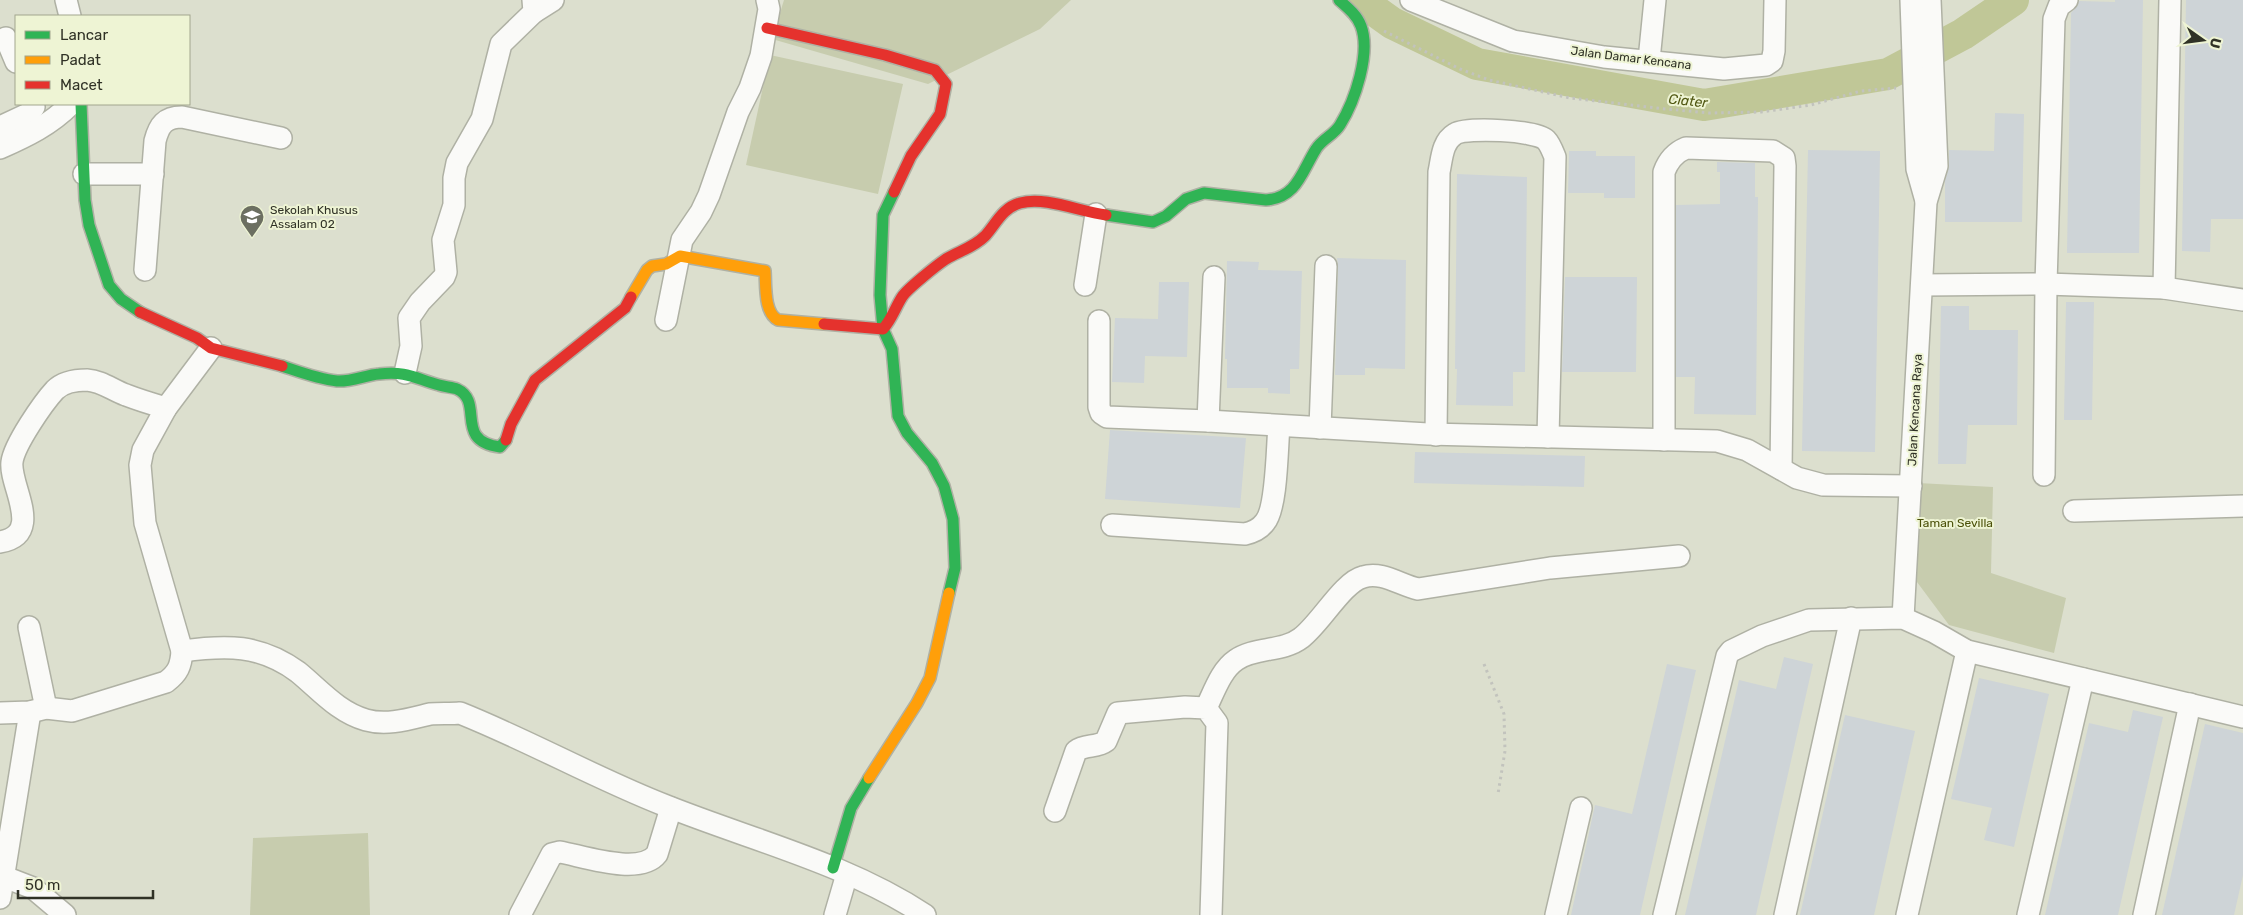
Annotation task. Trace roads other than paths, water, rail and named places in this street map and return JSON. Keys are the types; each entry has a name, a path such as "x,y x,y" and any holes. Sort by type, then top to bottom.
{"street":[{"path":"66,0 70,15"},
{"path":"405,373 411,346 409,318 420,302 444,277 446,272 443,240 454,205 454,178 458,162 482,119 501,44 534,6 553,0"},
{"path":"666,320 682,240 701,212 709,195 738,112 761,56 769,10 767,0"},
{"path":"884,329 893,318 903,295 946,259 972,247 985,236 1000,216 1011,207 1033,202 1061,205 1096,214 1153,222 1162,220 1185,198 1205,193 1261,199 1284,197 1292,190 1319,145 1334,134 1346,116 1356,87 1364,51 1361,26 1348,7 1339,0"},
{"name":"Jalan Damar Kencana","path":"1411,0 1513,41 1604,57 1724,69 1769,64 1774,56 1774,0"},
{"path":"1649,60 1655,0"},
{"name":"Jalan Kencana Raya","path":"1911,0 1922,28"},
{"name":"Jalan Kencana Raya","path":"1903,618 1926,202 1937,166 1921,87 1922,28 1930,0"},
{"path":"2044,475 2046,284 2054,18 2059,6 2067,0"},
{"path":"2164,288 2170,0"},
{"path":"767,28 885,55 934,70 946,84 940,114 911,156 883,216 880,250 880,295 884,329 891,344 898,416 906,433 932,463 944,486 953,519 955,568 930,678 917,704 890,743 851,808 840,871 835,915"},
{"path":"6,38 15,60"},
{"path":"0,127 30,112 33,105"},
{"path":"0,148 31,134 56,119 70,105"},
{"path":"81,105 85,200 89,225 110,285 121,299 134,310 196,338 211,348 274,363 323,379 351,380 379,374 405,373 438,385 457,389 467,396 471,406 471,428 475,435 492,446 500,447 506,440 511,424 535,380 625,308 647,270 652,266 666,264 680,256 765,271 769,311 772,317 778,320 884,329"},
{"path":"145,270 155,141 158,129 164,120 172,117 182,117 281,138"},
{"path":"1436,434 1439,172 1445,144 1456,134 1468,130 1533,133 1546,140 1555,157 1548,437"},
{"path":"1664,440 1664,172 1667,164 1678,151 1686,148 1773,151 1784,158 1785,166 1781,469"},
{"path":"84,174 153,174"},
{"path":"1085,285 1096,214"},
{"path":"1320,428 1326,266"},
{"path":"1208,421 1214,277"},
{"path":"1922,285 2046,284 2164,288 2243,300"},
{"path":"1099,321 1099,407 1101,413 1107,417 1436,434 1716,441 1747,450 1797,478 1823,485 1911,486"},
{"path":"0,713 38,710 72,711 166,682 176,674 181,663 182,651 155,564 145,523 140,465 143,450 166,408 211,348"},
{"path":"0,542 13,540 18,534 22,523 22,511 6,461 56,390 68,382 86,380 97,382 126,395 166,408"},
{"path":"1112,525 1245,534 1256,531 1266,521 1272,507 1279,426"},
{"path":"2074,511 2243,506"},
{"path":"1206,708 1222,676 1237,659 1300,638 1350,584 1361,577 1383,576 1401,585 1418,589 1550,568 1678,556"},
{"path":"1785,915 1851,618"},
{"path":"1664,915 1724,663 1729,653 1762,636 1809,620 1903,618 1934,632 1967,651 2243,717"},
{"path":"30,627 38,710 1,883 34,888 65,915"},
{"path":"182,651 220,646 248,648 275,658 297,672 337,706 366,720 399,722 432,714 460,713 671,808 840,871 901,899 925,915"},
{"path":"1907,915 1967,651"},
{"path":"2028,915 2083,679"},
{"path":"2144,915 2190,704"},
{"path":"1055,811 1076,751 1081,747 1103,744 1118,713 1185,707 1206,708 1218,723 1211,915"},
{"path":"520,915 552,854 560,852 620,864 644,862 653,858 656,854 671,808"},
{"path":"1556,915 1581,808"}],"waterway":[{"name":"Ciater","path":"1360,0 1392,23 1477,64 1704,105 1888,74 1963,34 2013,0"}],"place":[{"name":"Sekolah Khusus Assalam 02","path":"252,238"}],"park label":[{"name":"Taman Sevilla","path":"1955,523"}]}
